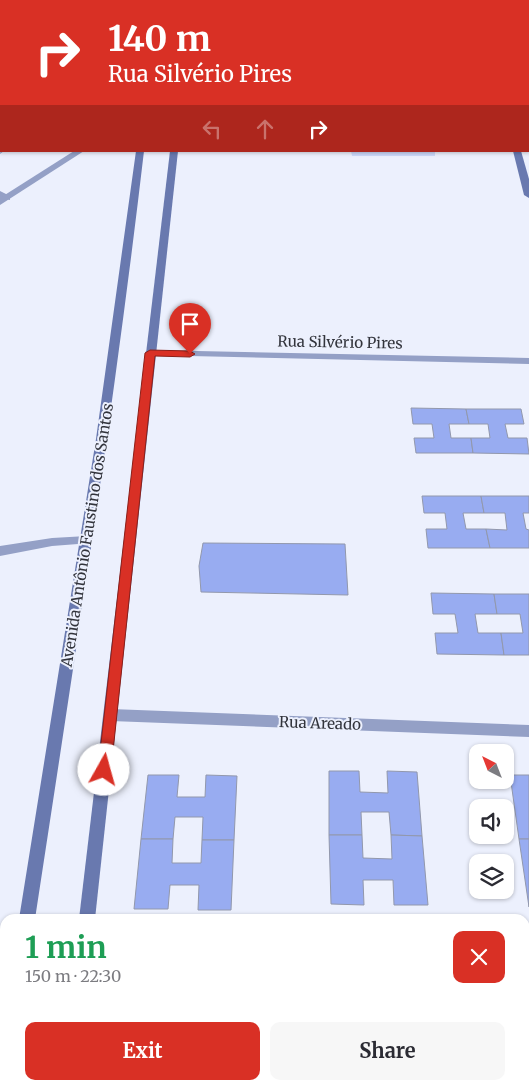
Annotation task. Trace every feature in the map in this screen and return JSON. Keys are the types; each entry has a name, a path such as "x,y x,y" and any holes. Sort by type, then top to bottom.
{"main road":[{"name":"Avenida Antônio Faustino dos Santos","path":"28,914 87,540 126,272 140,152"},
{"path":"88,914 174,152"},
{"path":"517,152 529,195"}],"street":[{"path":"2,198 78,152"},
{"name":"Rua Silvério Pires","path":"150,353 529,361"},
{"path":"0,551 52,542 87,540"},
{"name":"Rua Areado","path":"111,714 529,732"}],"shaded area":[{"path":"351,152 435,152 435,156 352,156"}],"building":[{"path":"411,408 466,409 469,424 449,424 451,438 471,438 473,453 416,453 414,438 434,438 432,424 413,424"},
{"path":"466,409 521,409 524,424 505,424 508,438 527,438 529,454 473,453 471,438 490,438 488,424 469,424"},
{"path":"422,496 481,496 484,513 463,513 466,529 486,529 490,548 428,548 426,529 447,529 445,513 424,513"},
{"path":"481,496 529,496 529,513 523,513 526,529 529,530 529,548 490,548 486,529 507,530 505,513 484,513"},
{"path":"203,543 345,544 348,595 201,592 199,566"},
{"path":"431,593 494,594 497,614 475,614 478,633 501,633 504,655 437,654 435,633 458,633 455,614 433,614"},
{"path":"494,594 529,594 529,655 504,655 501,633 523,633 520,614 497,614"},
{"path":"329,771 359,771 360,792 388,793 387,771 417,772 422,836 391,835 389,812 361,812 362,835 329,835"},
{"path":"148,775 179,775 177,797 205,797 206,775 237,776 234,840 202,840 203,817 175,817 173,839 141,839"},
{"path":"514,775 529,775 529,839 519,839 512,789 514,789"},
{"path":"329,835 362,835 363,858 392,859 391,835 422,836 428,905 394,905 393,880 363,880 364,905 331,904"},
{"path":"141,839 173,839 172,863 201,863 202,840 234,840 231,910 198,910 199,885 170,885 168,909 134,909"},
{"path":"519,839 529,839 529,907"}],"route":[{"path":"104,770 150,353 190,354"}]}
